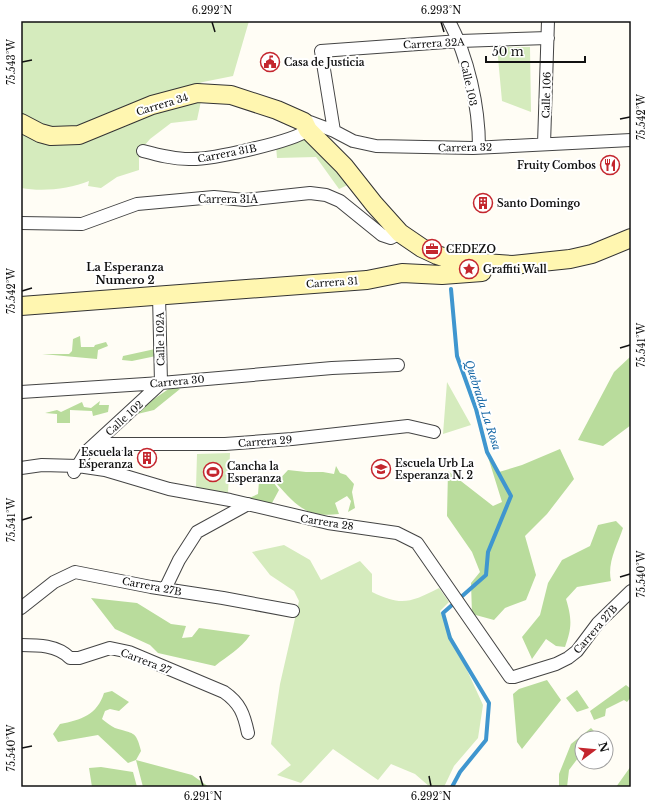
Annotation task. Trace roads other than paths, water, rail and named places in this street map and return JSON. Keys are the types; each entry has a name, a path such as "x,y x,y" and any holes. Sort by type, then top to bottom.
{"street":[{"name":"Calle 103","path":"449,21 460,41 469,76 479,133 478,147"},
{"name":"Calle 106","path":"544,144 548,21"},
{"name":"Carrera 32A","path":"334,131 321,51 460,41 548,38"},
{"name":"Carrera 34","path":"21,123 40,133 51,136 79,135 152,105 198,93 214,93 231,95 306,126"},
{"name":"Carrera 32","path":"306,126 310,122 334,131 353,141 376,146 478,147 631,140"},
{"name":"Carrera 31B","path":"143,151 163,157 191,160 227,154 289,139 306,126"},
{"path":"306,126 344,166 374,204 400,233 417,245 455,261 513,265 570,258 610,248 631,238"},
{"name":"Carrera 31A","path":"21,223 82,224 98,220 125,207 142,203 214,197 245,200 310,193 326,195 340,201 382,235 391,238 400,233"},
{"name":"Carrera 31","path":"21,306 367,280 402,273 442,275 483,272 485,263"},
{"name":"Calle 102A","path":"159,295 161,383"},
{"name":"Carrera 30","path":"21,392 161,383 332,368 398,365"},
{"name":"Calle 102","path":"76,470 86,452 161,383"},
{"name":"Carrera 29","path":"94,444 225,444 292,439 408,426 434,432"},
{"path":"21,468 42,465 76,470"},
{"name":"Carrera 28","path":"76,470 104,470 169,490 248,504 328,523 397,533 417,543 510,677"},
{"path":"165,590 179,560 197,532 248,504"},
{"name":"Carrera 27B","path":"21,608 54,582 75,572 165,590 293,611"},
{"name":"Carrera 27B","path":"510,677 549,667 568,658 577,651 598,623 631,591"},
{"name":"Carrera 27","path":"21,645 43,645 64,652 70,658 79,658 110,648 129,652 224,692 236,700 245,718 248,733"}],"waterway":[{"name":"Quebrada La Rosa","path":"451,289 457,356 476,409 487,452 511,496 488,552 486,575 443,613 450,638 489,703 486,740 460,772 452,787"}],"place":[{"name":"Casa de Justicia","path":"270,62"},
{"name":"Fruity Combos","path":"610,165"},
{"name":"Santo Domingo","path":"483,203"},
{"name":"CEDEZO","path":"432,249"},
{"name":"Graffiti Wall","path":"469,269"},
{"name":"Escuela la Esperanza","path":"147,458"},
{"name":"Escuela Urb La Esperanza N. 2","path":"381,469"},
{"name":"Cancha la Esperanza","path":"213,472"}],"district":[{"name":"La Esperanza Numero 2","path":"125,273"}]}
